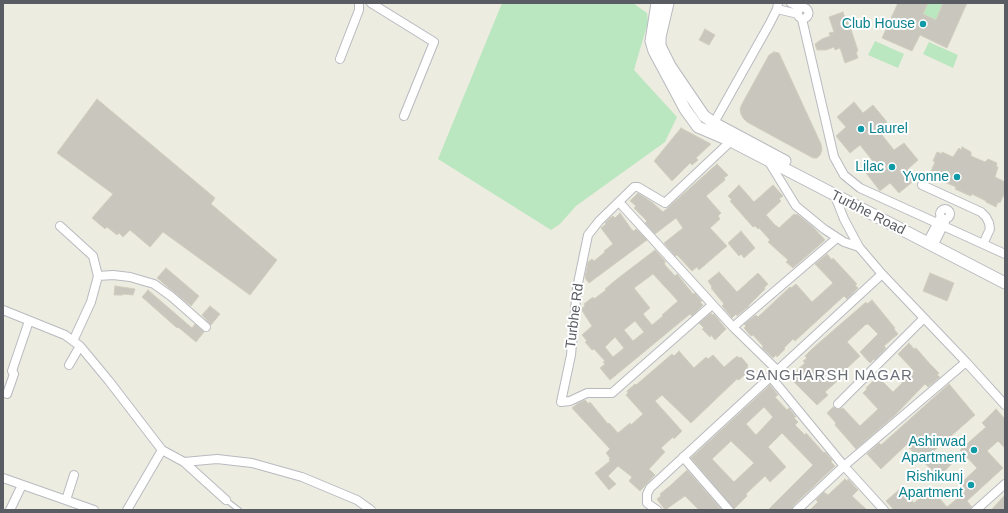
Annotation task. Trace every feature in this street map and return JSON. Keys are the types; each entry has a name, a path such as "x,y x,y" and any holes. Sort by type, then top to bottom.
{"street":[{"path":"340,59 359,10 359,3"},
{"path":"371,3 434,42 404,116"},
{"path":"657,3 651,41 654,51 693,122 698,127 711,127 833,187 932,242 1005,275"},
{"path":"668,3 662,25 660,46 670,66 711,127"},
{"path":"792,3 800,14 834,157 844,175 860,188 942,222 1005,254"},
{"path":"711,127 770,23 777,6 800,14"},
{"name":"Turbhe Road","path":"711,127 731,141 769,162 835,196 932,242 1005,283"},
{"name":"Turbhe Rd","path":"712,305 612,393 587,393 570,401 561,402 570,355 577,288 588,235 599,221 634,187 638,187 665,203 731,141"},
{"path":"769,162 796,206 837,238 859,247"},
{"path":"922,185 981,212 986,217 990,229 983,244"},
{"path":"835,196 844,219 859,247 882,274 1005,405"},
{"path":"619,202 712,305 777,370"},
{"path":"932,242 942,222"},
{"path":"60,226 93,256 98,276 91,302 69,365"},
{"path":"733,327 837,238"},
{"path":"657,510 648,503 647,494 650,488 882,274"},
{"path":"98,276 113,275 130,277 154,284 172,297 206,327"},
{"path":"3,310 65,335 76,344 109,381 162,450 184,462 226,500"},
{"path":"838,404 924,318"},
{"path":"7,394 14,374 12,371 29,321"},
{"path":"797,510 844,466 966,362"},
{"path":"770,376 844,466 884,510"},
{"path":"127,510 162,450"},
{"path":"683,457 729,510"},
{"path":"184,462 217,459 252,463 302,477 357,500 371,510"},
{"path":"66,500 74,475"},
{"path":"3,478 94,510"},
{"path":"976,510 1005,484"},
{"path":"10,510 22,485"}],"lane":[{"path":"226,500 239,510"}],"green space":[{"path":"502,3 633,3 647,13 648,22 634,70 677,117 665,142 576,206 560,224 551,230 438,159"},
{"path":"928,3 943,3 936,20 923,14"},
{"path":"875,41 904,54 898,68 868,55"},
{"path":"929,42 958,55 953,68 923,54"}],"building":[{"name":"Club House","path":"898,3 928,3 923,14 936,20 943,3 967,3 947,48 920,35 912,51 882,38"},
{"path":"843,12 845,18 847,17 858,51 856,52 858,58 845,63 840,48 835,50 834,47 826,50 817,50 815,44 830,36 829,33 834,32 829,17"},
{"path":"705,29 715,35 709,45 699,40"},
{"path":"774,52 779,53 821,144 822,150 817,158 813,158 747,122 741,114 740,109 742,104 769,55"},
{"path":"97,99 215,198 211,204 277,260 250,295 163,232 150,247 130,230 123,237 119,233 117,235 107,227 105,229 92,218 113,194 57,153"},
{"path":"854,102 863,113 873,105 887,122 878,130 894,150 904,143 918,160 908,169 916,179 899,193 890,183 880,191 866,173 876,165 860,145 850,153 836,136 846,127 837,117"},
{"path":"681,128 711,144 696,158 698,160 692,165 690,163 672,181 654,161"},
{"name":"Yvonne","path":"962,147 971,152 971,156 985,162 988,159 997,163 996,166 998,167 995,177 1005,182 1005,192 1000,203 998,202 996,207 972,194 971,196 966,194 955,189 956,187 930,176 935,162 933,161 937,152 942,154 942,152 953,157 959,148 961,150"},
{"path":"717,164 728,175 724,178 725,180 706,196 721,213 718,216 720,219 710,228 727,246 699,270 697,267 692,271 677,255 675,256 664,243 683,228 676,218 655,234 645,223 647,221 634,208 636,206 630,201 638,193 663,212"},
{"path":"739,185 754,202 773,185 783,196 779,199 781,201 766,215 776,226 779,228 794,214 797,214 813,227 825,240 793,268 786,262 788,260 768,242 770,240 759,228 758,229 755,226 753,227 730,201 732,200 728,196"},
{"path":"620,213 632,230 634,231 636,229 647,240 589,283 585,278 588,262 592,259 594,261 613,244 601,228 610,218 613,216 615,218"},
{"path":"741,231 755,248 744,258 741,254 739,256 728,243"},
{"path":"655,250 666,262 664,262 665,265 675,276 677,274 693,294 695,293 702,301 700,302 703,305 692,316 690,314 610,380 600,368 605,364 603,362 605,361 594,349 592,350 585,342 587,341 582,335 592,326 581,309 585,306 584,304 606,290 605,289","holes":["653,274 678,301 652,325 643,314 650,308 634,288","635,321 644,332 633,341 624,330","615,337 624,348 613,357 605,347"]},
{"path":"827,254 832,260 833,258 857,284 855,285 858,288 847,299 844,296 795,341 793,339 777,357 776,355 773,358 762,348 763,346 753,335 751,336 744,328 746,326 744,324 756,315 758,317 790,287 791,288 796,284 812,302 833,283 815,264"},
{"path":"166,268 199,296 191,306 157,278"},
{"path":"719,272 737,292 758,273 768,284 749,306 737,316 736,314 732,318 722,306 724,304 711,288 712,287 708,281"},
{"path":"930,273 954,283 947,301 923,291"},
{"path":"115,286 135,289 133,295 114,295"},
{"path":"148,290 192,328 195,324 204,332 196,342 178,327 177,328 142,297"},
{"path":"872,300 895,328 894,329 898,334 884,346 886,348 875,360 874,359 870,363 860,352 878,334 868,324 865,325 847,342 860,356 842,373 844,375 825,392 828,395 817,405 793,381 795,379 791,375 805,363 803,361 807,358 805,356 813,348 866,302 867,304"},
{"path":"210,306 220,314 211,325 202,315"},
{"path":"711,313 712,315 714,314 726,329 715,340 711,335 710,337 702,329 704,328 699,323"},
{"path":"909,343 914,349 916,348 939,373 937,375 940,377 928,387 925,384 894,416 856,449 835,425 836,423 827,413 833,407 837,409 843,408 860,426 878,409 863,393 867,389 866,388 874,380 875,382 879,378 893,392 914,371 898,354"},
{"path":"679,351 694,368 706,357 708,359 713,355 724,367 737,356 739,358 741,357 748,365 747,367 750,370 739,380 737,379 691,423 662,395 655,401 682,431 661,448 665,452 649,469 655,475 640,491 629,481 632,477 618,466 608,476 616,484 609,490 595,473 610,461 610,458 606,453 610,449 572,408 585,400 589,404 590,402 608,424 609,423 618,433 630,423 631,425 643,414 626,395 628,393 627,391 672,354 674,356"},
{"path":"949,384 975,415 934,451 945,461 953,452 958,457 939,477 906,445 881,469 867,454 879,443 881,445"},
{"path":"770,385 778,395 775,397 787,410 789,408 796,417 794,418 798,422 795,425 805,435 806,433 824,453 825,452 835,466 793,506 792,510 768,510 813,465 782,433 768,447 786,467 770,482 765,476 746,494 747,496 734,509 691,458","holes":["764,407 773,417 756,435 746,424","731,441 754,463 734,482 712,459"]},
{"path":"996,409 1005,419 1005,448 998,441 987,451 1003,468 967,501 972,507 971,510 894,510 886,501 901,488 914,503 927,492 929,494 933,491 947,507 965,492 959,485 977,468 960,450 986,427 982,423"},
{"path":"687,470 722,510 699,510 685,496 665,510 657,499 661,496 660,494"},
{"path":"845,479 847,481 848,479 858,490 852,496 867,510 810,510 818,502 816,500 824,492 828,495"},
{"path":"1005,495 1005,510 991,510"}],"place":[{"name":"Club House","path":"923,24"},
{"name":"Laurel","path":"861,129"},
{"name":"Lilac","path":"892,167"},
{"name":"Yvonne","path":"957,177"},
{"name":"Ashirwad Apartment","path":"974,450"},
{"name":"Rishikunj Apartment","path":"971,485"}],"district":[{"name":"SANGHARSH NAGAR","path":"829,376"}]}
